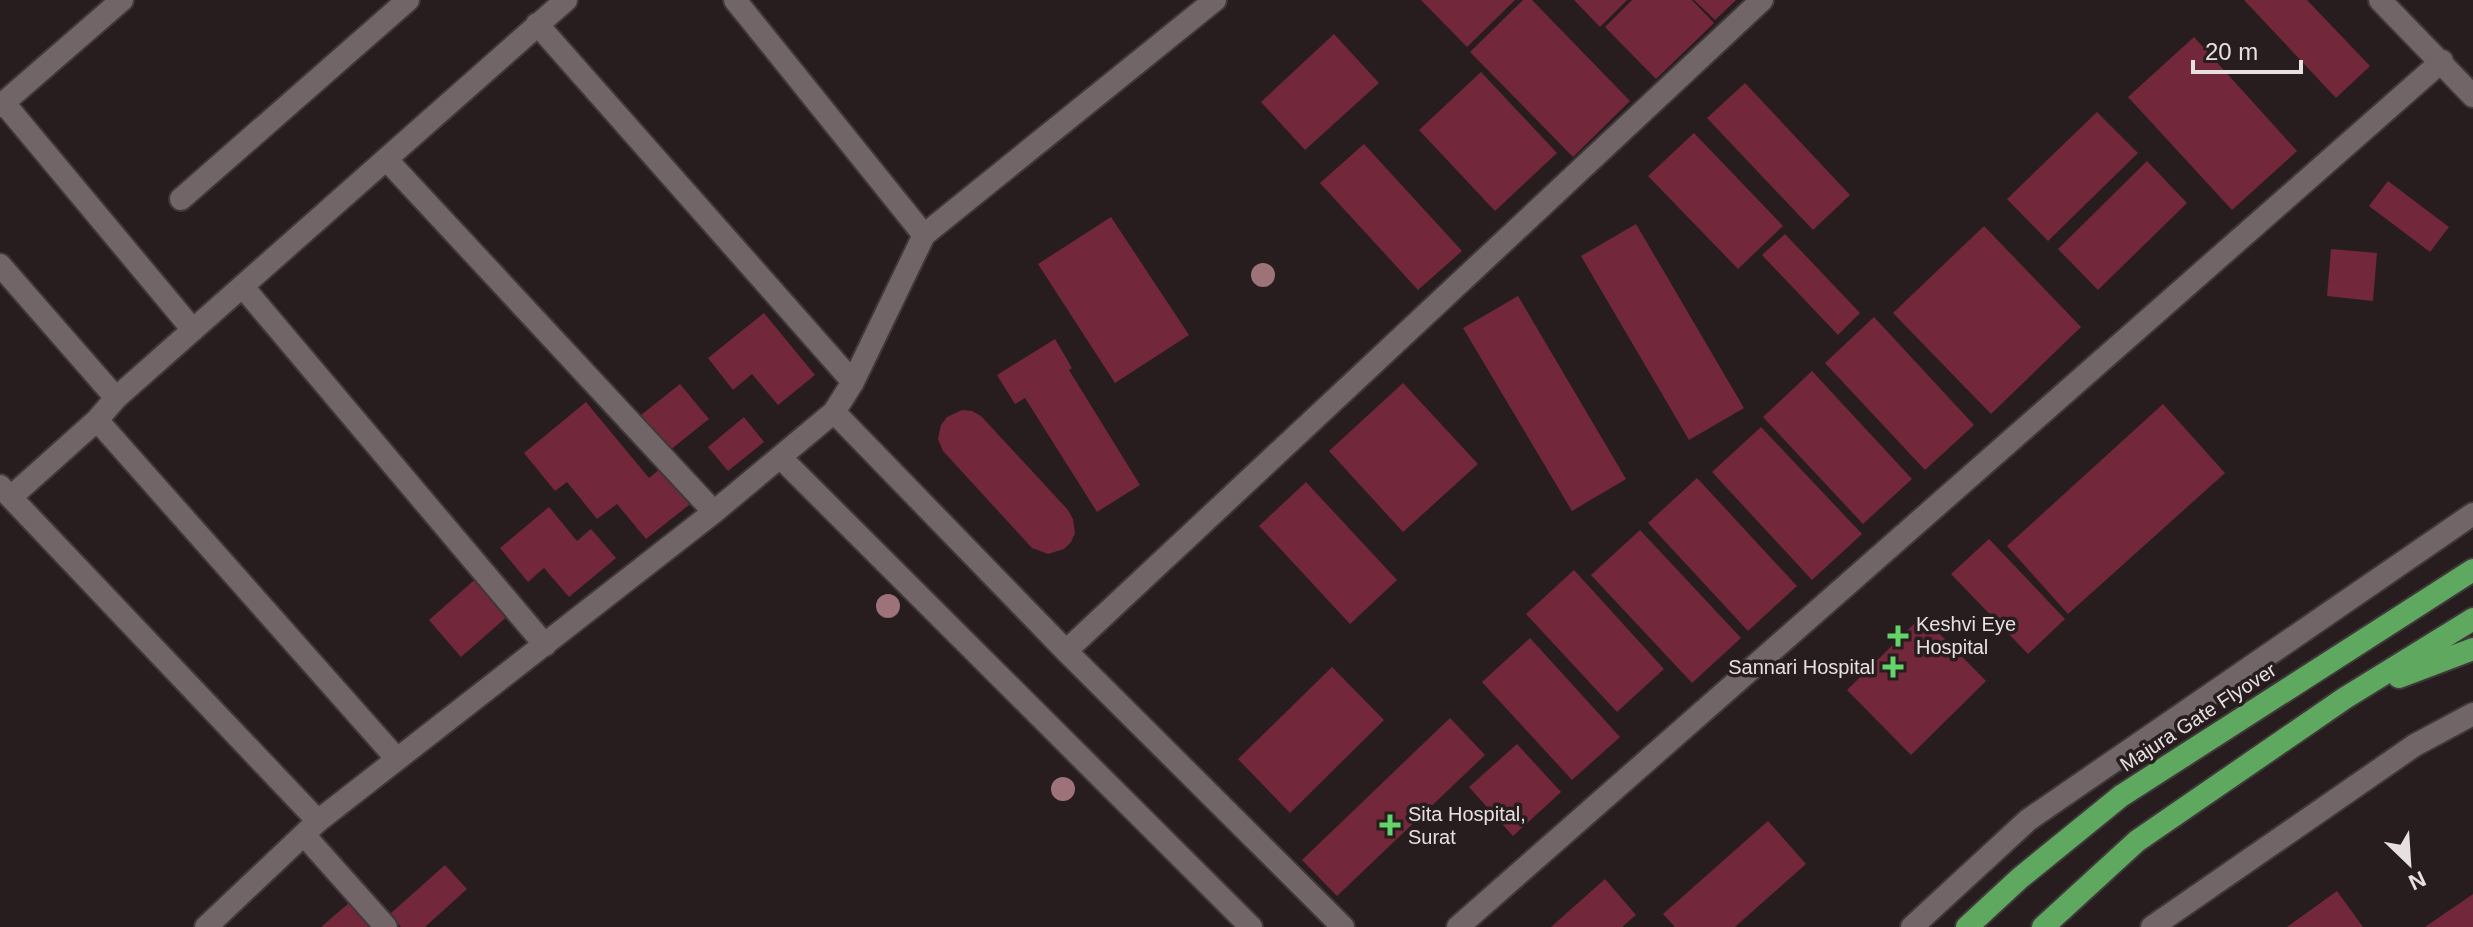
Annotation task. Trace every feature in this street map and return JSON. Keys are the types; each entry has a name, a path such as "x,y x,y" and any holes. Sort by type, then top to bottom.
{"highway":[{"name":"Majura Gate Flyover","path":"1967,927 2020,878 2121,796 2473,570"},
{"path":"2043,927 2137,841 2345,698 2473,619"},
{"path":"2345,698 2473,649"}],"street":[{"path":"122,0 2,104 193,330"},
{"path":"181,199 408,0"},
{"path":"386,927 312,828 5,492 97,420 116,398 566,0"},
{"path":"735,0 924,235"},
{"path":"206,927 312,828 714,512 834,412 853,382 924,235 1215,0"},
{"path":"1066,651 1762,0"},
{"path":"2380,0 2473,96"},
{"path":"537,24 853,382"},
{"path":"1458,927 2442,61"},
{"path":"386,159 714,512"},
{"path":"0,265 116,398"},
{"path":"243,287 545,645"},
{"path":"834,412 1066,651 1343,927"},
{"path":"97,420 397,759"},
{"path":"780,457 1251,927"},
{"path":"1912,927 2028,820 2473,514"},
{"path":"2152,927 2415,745 2473,714"}],"building":[{"path":"1421,0 1515,0 1467,47"},
{"path":"1523,0 1532,0 1630,101 1573,157 1470,52"},
{"path":"1574,0 1627,0 1600,27"},
{"path":"1632,0 1692,0 1714,23 1656,79 1605,27"},
{"path":"1694,0 1736,0 1715,20"},
{"path":"2244,0 2307,0 2370,66 2336,98"},
{"path":"1334,34 1379,83 1305,150 1261,102"},
{"path":"2194,37 2297,151 2232,210 2128,97"},
{"path":"1481,72 1557,153 1495,211 1419,130"},
{"path":"1745,83 1850,195 1813,230 1707,118"},
{"path":"2097,112 2138,153 2048,241 2007,199"},
{"path":"1694,133 1783,226 1738,269 1648,176"},
{"path":"1364,144 1462,251 1418,290 1320,183"},
{"path":"2147,161 2187,203 2098,290 2058,249"},
{"path":"2388,181 2449,227 2430,252 2369,206"},
{"path":"1111,217 1189,335 1115,383 1038,264"},
{"path":"1636,224 1744,408 1689,440 1581,256"},
{"path":"1984,226 2081,327 1991,414 1893,313"},
{"path":"1785,234 1860,313 1838,335 1762,255"},
{"path":"2331,249 2377,253 2373,301 2327,296"},
{"path":"1518,296 1626,479 1572,511 1463,328"},
{"path":"764,313 815,375 778,405 752,374 733,390 708,358"},
{"path":"1874,317 1974,425 1925,470 1825,363"},
{"path":"1055,339 1072,368 1069,370 1140,485 1097,512 1025,398 1015,404 997,375"},
{"path":"1812,371 1912,479 1863,524 1763,417"},
{"path":"1403,383 1478,464 1403,532 1329,451"},
{"path":"680,384 709,419 665,454 636,419"},
{"path":"586,402 649,478 665,465 694,501 646,539 617,504 597,519 567,482 555,491 524,453"},
{"path":"2163,404 2225,473 2068,614 2007,546"},
{"path":"962,410 981,416 1068,510 1075,533 1064,549 1048,554 1032,548 943,451 938,439 941,425 947,417"},
{"path":"744,417 764,442 728,471 708,447"},
{"path":"1761,427 1862,534 1812,580 1712,472"},
{"path":"1697,478 1797,586 1748,631 1648,523"},
{"path":"1306,482 1397,580 1350,624 1259,526"},
{"path":"549,507 577,541 591,529 616,558 569,597 544,568 528,582 500,548"},
{"path":"1640,530 1741,638 1692,683 1591,575"},
{"path":"1989,539 2065,619 2028,654 1951,574"},
{"path":"1574,570 1664,669 1617,712 1526,614"},
{"path":"479,576 511,613 461,657 429,620"},
{"path":"1922,616 1986,681 1911,755 1847,690"},
{"path":"1530,638 1620,737 1572,780 1482,682"},
{"path":"1332,667 1384,720 1290,813 1238,759"},
{"path":"1450,718 1485,755 1337,896 1302,860"},
{"path":"1517,744 1561,792 1513,836 1469,787"},
{"path":"1768,821 1806,864 1735,927 1675,927 1663,914"},
{"path":"445,865 467,889 425,927 401,927 390,914"},
{"path":"1605,879 1636,915 1622,927 1551,927"},
{"path":"2337,891 2363,927 2287,927"},
{"path":"2473,894 2473,927 2425,927"},
{"path":"349,903 370,927 321,927"}],"place":[{"name":"Keshvi Eye Hospital","path":"1898,636"},
{"name":"Sannari Hospital","path":"1893,667"},
{"name":"Sita Hospital, Surat","path":"1390,825"}]}
